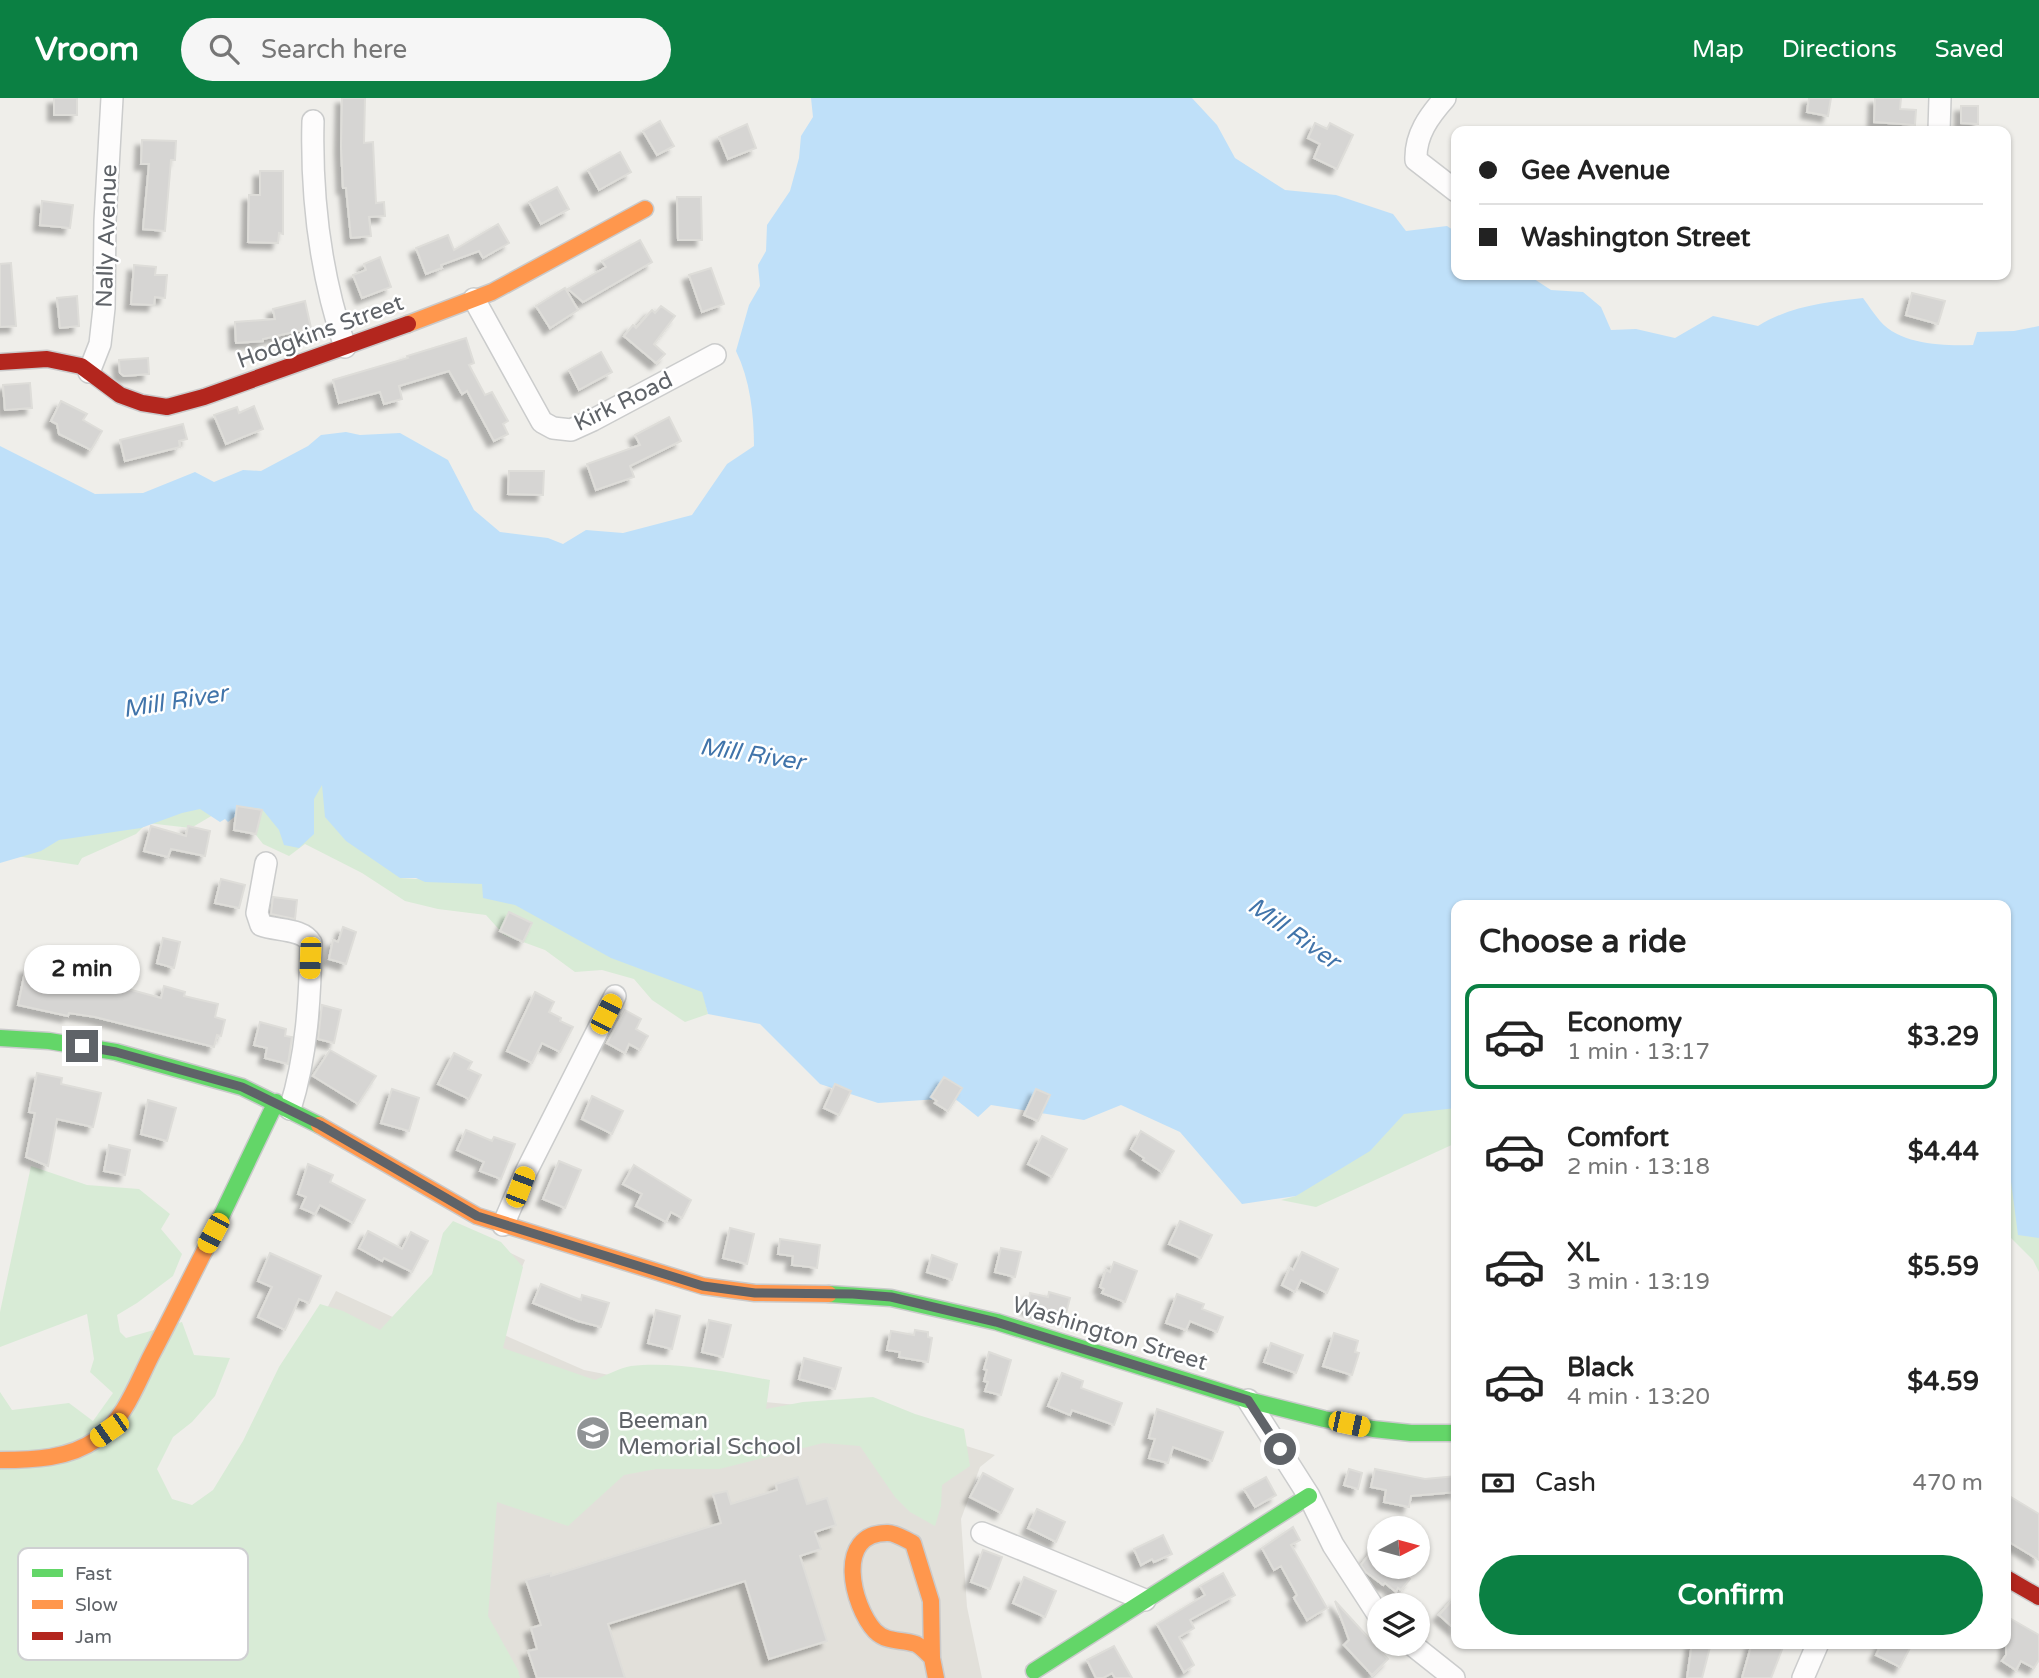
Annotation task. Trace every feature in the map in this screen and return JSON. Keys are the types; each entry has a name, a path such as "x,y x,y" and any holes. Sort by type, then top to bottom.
{"street":[{"name":"Nally Avenue","path":"89,372 100,344 104,308 105,221 113,98"},
{"path":"1445,98 1430,115 1415,148 1416,160 1451,187"},
{"path":"1939,126 1940,98"},
{"path":"313,121 312,166 318,239 325,277 345,346"},
{"name":"Hodgkins Street","path":"0,362 47,359 81,366 120,395 142,404 167,407 204,397 474,299 645,209"},
{"name":"Kirk Road","path":"474,299 542,422 553,428 571,429 593,420 715,355"},
{"path":"0,1460 48,1459 72,1452 109,1430 127,1403 225,1211 283,1105 296,1090 305,1038 311,943 307,936 301,933 274,930 261,925 257,913 266,863"},
{"path":"503,1225 526,1171 615,996"},
{"name":"Washington Street","path":"0,1038 49,1041 116,1052 242,1087 283,1105 477,1216 703,1286 755,1293 891,1297 996,1322 1248,1400 1373,1429 1451,1433"},
{"path":"1248,1400 1309,1496 1333,1545 1367,1597"},
{"path":"1034,1671 1309,1496"},
{"path":"932,1658 918,1644 897,1642 878,1635 868,1620 852,1572 853,1556 866,1538 889,1533 913,1543 931,1601 932,1658 936,1678"},
{"path":"982,1533 1145,1600"},
{"path":"2011,1580 2039,1597"},
{"path":"1803,1678 1815,1649"},
{"path":"1426,1656 1454,1678"}],"shaded area":[{"name":"Beeman Memorial School","path":"457,1227 525,1260 495,1331 584,1370 731,1399 852,1410 995,1455 980,1467 961,1519 967,1607 982,1678 85,1678 100,1660 248,1660 248,1548 196,1548 214,1527 336,1291 408,1324"}],"green space":[{"path":"322,784 400,878 484,879 702,989 708,1014 685,1022 652,1000 634,979 602,970 575,972 545,950 504,935 486,915 438,909 405,901 362,873 305,844 289,856 263,844 238,812 255,801 302,798"},
{"path":"183,787 213,815 191,828 147,823 136,834 82,858 78,865 16,856"},
{"path":"1451,1087 1451,1145 1316,1207 1281,1200 1296,1196 1411,1106"},
{"path":"31,1166 87,1185 139,1189 170,1214 161,1229 182,1254 173,1276 117,1315 120,1332 126,1338 182,1322 194,1355 230,1358 215,1396 192,1422 173,1437 157,1469 172,1499 192,1505 213,1490 243,1441 279,1367 320,1304 343,1311 380,1330 432,1274 443,1233 453,1221 501,1242 523,1267 503,1348 595,1380 631,1366 665,1365 770,1380 766,1409 803,1402 873,1397 915,1414 964,1429 970,1466 942,1485 941,1506 935,1526 910,1512 895,1497 860,1446 823,1443 719,1469 656,1469 624,1475 568,1526 497,1502 488,1616 520,1678 0,1678 0,1392 12,1410 69,1403 93,1421 113,1393 90,1372 94,1359 87,1314 0,1347 0,1312"},
{"path":"2019,1166 2039,1168 2039,1272 2033,1260 2011,1238 2011,1178"}],"water":[{"name":"Mill River","path":"811,98 1192,98 1217,125 1235,158 1285,190 1336,195 1393,214 1406,231 1447,226 1451,229 1451,280 1536,280 1551,290 1583,292 1601,307 1611,330 1636,329 1675,338 1713,316 1758,326 1796,309 1863,298 1889,329 1899,335 1924,342 1973,345 1977,332 2014,331 2039,326 2039,1238 2018,1235 2011,1182 2011,900 1451,900 1451,1109 1404,1114 1370,1151 1296,1196 1242,1204 1180,1132 1121,1105 1084,1120 991,1105 978,1117 954,1098 878,1103 820,1084 760,1024 708,1014 702,992 611,958 515,905 483,898 482,884 425,882 416,878 400,878 346,841 325,817 322,785 314,799 314,834 299,848 284,845 279,830 262,809 247,807 228,822 225,819 220,822 200,809 141,828 59,840 41,851 0,863 0,446 95,494 143,493 195,472 214,482 243,470 261,471 308,446 321,435 346,432 360,435 400,433 448,460 474,510 500,532 548,538 563,544 586,530 623,533 692,515 727,464 754,446 750,397 736,351 749,305 760,286 758,265 766,251 767,225 790,191 799,158 801,136 813,117"}],"building":[{"path":"54,98 77,98 77,115 54,115"},
{"path":"342,98 365,98 364,143 373,142 376,203 384,202 385,216 369,217 371,236 351,238 346,188 343,188"},
{"path":"1809,98 1831,98 1828,116 1807,112"},
{"path":"1875,98 1901,98 1900,109 1916,110 1915,125 1874,122"},
{"path":"1961,106 1978,106 1978,124 1961,123"},
{"path":"660,121 674,146 657,155 643,131"},
{"path":"1315,123 1327,129 1330,123 1353,135 1337,169 1314,158 1320,144 1308,138"},
{"path":"747,124 756,148 728,159 719,137"},
{"path":"142,140 176,141 175,160 171,160 165,231 143,229 149,164 141,164"},
{"path":"620,152 631,172 599,190 588,170"},
{"path":"260,171 283,171 283,234 279,233 278,243 248,242 249,195 260,195"},
{"path":"557,187 569,209 541,224 529,202"},
{"path":"677,197 701,197 702,240 678,240"},
{"path":"42,201 73,205 70,228 40,225"},
{"path":"498,224 509,243 483,258 479,251 441,265 442,268 426,274 416,248 448,235 454,250"},
{"path":"640,240 652,262 583,302 568,289 606,267 602,261"},
{"path":"380,257 391,287 362,298 353,275 366,270 364,264"},
{"path":"11,263 16,326 0,327 0,264"},
{"path":"134,265 156,267 155,275 167,275 165,298 155,297 154,305 131,304"},
{"path":"711,268 724,304 702,312 689,275"},
{"path":"565,288 578,310 550,328 536,306"},
{"path":"1912,293 1945,301 1938,324 1906,315"},
{"path":"77,296 79,326 60,328 57,298"},
{"path":"305,301 311,328 263,341 236,343 235,322 275,319 273,309"},
{"path":"661,306 675,316 654,344 665,354 656,363 624,336 633,325 636,328 652,310 655,313"},
{"path":"466,338 474,363 469,365 485,395 492,392 508,421 503,424 508,434 494,441 467,391 462,394 449,371 399,386 402,399 384,404 380,392 339,403 333,380"},
{"path":"601,352 612,372 579,390 569,370"},
{"path":"148,358 149,374 124,376 120,373 119,360"},
{"path":"30,383 32,408 5,410 3,385"},
{"path":"61,401 87,414 83,420 102,431 91,450 59,434 57,424 51,421"},
{"path":"254,406 263,429 226,444 214,415 237,407 239,413"},
{"path":"669,417 681,441 630,466 634,477 596,490 587,464 640,445 635,435"},
{"path":"183,424 187,439 179,441 180,447 125,461 120,440"},
{"path":"509,471 544,471 543,495 508,494"},
{"path":"237,806 262,810 256,834 234,830"},
{"path":"151,826 186,836 188,826 210,831 205,856 171,849 168,857 144,851"},
{"path":"221,879 245,885 239,908 215,903"},
{"path":"273,897 297,900 295,919 271,914"},
{"path":"509,912 532,923 523,942 500,931"},
{"path":"343,927 356,932 346,964 329,959 333,940 338,942"},
{"path":"163,938 180,942 174,968 157,963"},
{"path":"26,967 102,982 161,998 164,986 185,992 184,996 218,1004 215,1017 225,1020 221,1036 217,1035 214,1047 95,1017 69,1013 68,1016 18,1005"},
{"path":"535,992 554,1002 549,1012 573,1027 560,1052 542,1043 532,1063 507,1051"},
{"path":"322,1005 341,1010 334,1043 318,1039"},
{"path":"625,1010 641,1019 636,1029 648,1036 640,1050 629,1044 625,1053 607,1043"},
{"path":"260,1022 286,1029 285,1036 292,1037 288,1064 265,1058 267,1048 254,1045"},
{"path":"330,1050 376,1076 358,1104 313,1076"},
{"path":"454,1053 472,1062 468,1069 481,1075 469,1099 438,1084"},
{"path":"37,1073 62,1078 61,1084 101,1093 93,1127 57,1119 48,1166 26,1157 35,1113 29,1112"},
{"path":"944,1077 962,1088 948,1111 931,1097"},
{"path":"835,1084 851,1091 839,1115 824,1108"},
{"path":"392,1089 419,1098 409,1131 381,1123"},
{"path":"1036,1089 1050,1095 1038,1121 1024,1115"},
{"path":"592,1096 623,1111 612,1134 582,1119"},
{"path":"148,1100 176,1108 167,1141 141,1134"},
{"path":"466,1130 492,1141 494,1137 515,1144 501,1179 480,1171 484,1162 457,1150"},
{"path":"1141,1131 1174,1151 1162,1172 1131,1149"},
{"path":"1042,1136 1067,1149 1052,1177 1028,1164"},
{"path":"109,1145 130,1150 125,1175 104,1171"},
{"path":"559,1161 581,1170 565,1208 543,1199"},
{"path":"308,1164 333,1175 330,1182 365,1200 353,1223 320,1205 315,1214 301,1208 306,1197 298,1194"},
{"path":"634,1165 691,1200 682,1218 671,1212 666,1222 636,1206 642,1194 623,1184"},
{"path":"1180,1221 1212,1235 1201,1258 1169,1244"},
{"path":"730,1228 754,1234 747,1264 723,1258"},
{"path":"368,1231 402,1249 411,1232 428,1241 412,1272 384,1258 382,1261 359,1248"},
{"path":"780,1239 820,1245 817,1268 792,1265 793,1256 778,1254"},
{"path":"1001,1248 1021,1252 1015,1277 995,1272"},
{"path":"1302,1252 1338,1269 1327,1293 1301,1280 1295,1292 1282,1285"},
{"path":"270,1253 321,1276 309,1303 299,1299 285,1330 258,1317 272,1287 258,1281"},
{"path":"932,1255 957,1264 952,1280 927,1272"},
{"path":"1114,1262 1137,1271 1125,1302 1102,1293 1104,1289 1100,1287 1106,1270 1110,1272"},
{"path":"541,1284 581,1300 582,1295 609,1303 601,1327 533,1303"},
{"path":"1049,1292 1070,1298 1065,1317 1027,1308 1030,1293 1048,1297"},
{"path":"1177,1294 1204,1304 1202,1309 1223,1317 1217,1332 1190,1321 1186,1330 1166,1323"},
{"path":"656,1310 680,1316 672,1349 648,1343"},
{"path":"709,1320 731,1325 723,1357 702,1352"},
{"path":"915,1330 928,1332 928,1337 932,1338 928,1362 899,1357 900,1352 887,1350 891,1331 914,1335"},
{"path":"1334,1333 1358,1341 1355,1352 1359,1353 1352,1375 1323,1366"},
{"path":"1271,1343 1303,1355 1296,1373 1264,1362"},
{"path":"989,1352 1011,1360 1001,1395 985,1391 988,1382 984,1381 987,1370 984,1369"},
{"path":"804,1358 841,1368 835,1389 799,1379"},
{"path":"1062,1373 1083,1381 1081,1388 1122,1403 1114,1425 1072,1410 1070,1415 1048,1406"},
{"path":"1157,1409 1223,1432 1212,1461 1173,1447 1168,1463 1149,1458 1155,1439 1149,1438"},
{"path":"1349,1469 1362,1473 1358,1489 1344,1485"},
{"path":"1375,1469 1425,1479 1451,1476 1451,1492 1411,1496 1409,1507 1384,1502 1386,1490 1371,1487"},
{"path":"983,1473 1013,1489 1001,1513 970,1497"},
{"path":"798,1477 807,1504 827,1498 836,1525 815,1532 821,1549 800,1556 827,1641 769,1659 745,1581 608,1624 625,1678 537,1678 528,1651 537,1649 531,1628 541,1625 526,1580 551,1573 551,1576 721,1523 713,1494 727,1491 731,1504 777,1490 776,1484"},
{"path":"1266,1477 1276,1495 1255,1507 1244,1489"},
{"path":"2011,1497 2039,1514 2039,1560 2011,1543"},
{"path":"1037,1509 1065,1522 1056,1542 1028,1528"},
{"path":"1293,1527 1300,1540 1291,1545 1327,1608 1307,1620 1294,1598 1297,1595 1281,1566 1274,1570 1262,1548"},
{"path":"1163,1535 1172,1554 1141,1565 1134,1549"},
{"path":"983,1550 1002,1557 990,1589 971,1582"},
{"path":"1367,1557 1367,1573 1366,1572 1361,1565"},
{"path":"1223,1573 1235,1595 1190,1620 1194,1628 1179,1637 1194,1665 1184,1672 1157,1624 1205,1595 1200,1586"},
{"path":"1024,1577 1056,1591 1045,1617 1013,1603"},
{"path":"1375,1579 1410,1579 1396,1592 1385,1583 1383,1585"},
{"path":"1335,1601 1367,1636 1367,1656 1385,1656 1388,1659 1372,1675 1344,1645 1349,1640"},
{"path":"1451,1602 1451,1626 1439,1615"},
{"path":"2011,1619 2039,1635 2039,1660 2034,1668 2021,1661 2016,1670 2002,1661 2006,1649 2011,1649"},
{"path":"1114,1646 1132,1678 1115,1678 1112,1673 1096,1678 1087,1660"},
{"path":"1691,1649 1709,1649 1702,1678 1687,1678"},
{"path":"1750,1649 1782,1649 1771,1678 1742,1678"},
{"path":"1879,1649 1909,1649 1900,1667 1876,1655"}],"traffic: fast":[{"path":"0,1038 49,1041 116,1052 242,1087 319,1125"},
{"path":"205,1250 276,1102"},
{"path":"829,1294 891,1298 997,1322 1248,1400 1324,1419 1373,1429 1451,1433"},
{"path":"1034,1671 1309,1496"}],"traffic: slow":[{"path":"408,324 492,292 645,209"},
{"path":"319,1125 477,1216 703,1286 755,1293 829,1294"},
{"path":"0,1460 38,1459 75,1451 107,1431 129,1400 205,1250"},
{"path":"932,1658 916,1644 880,1635 867,1620 855,1589 853,1572 854,1557 860,1544 871,1536 891,1533 913,1543 931,1601 932,1658 936,1678"}],"traffic: jam":[{"path":"0,362 47,359 81,366 120,395 142,403 167,407 204,397 408,324"},
{"path":"2011,1581 2039,1597"}],"place":[{"name":"Beeman Memorial School","path":"593,1433"}],"route":[{"path":"82,1046 116,1052 242,1087 320,1125 477,1216 703,1286 755,1293 891,1297 996,1322 1248,1400 1280,1449"}]}
